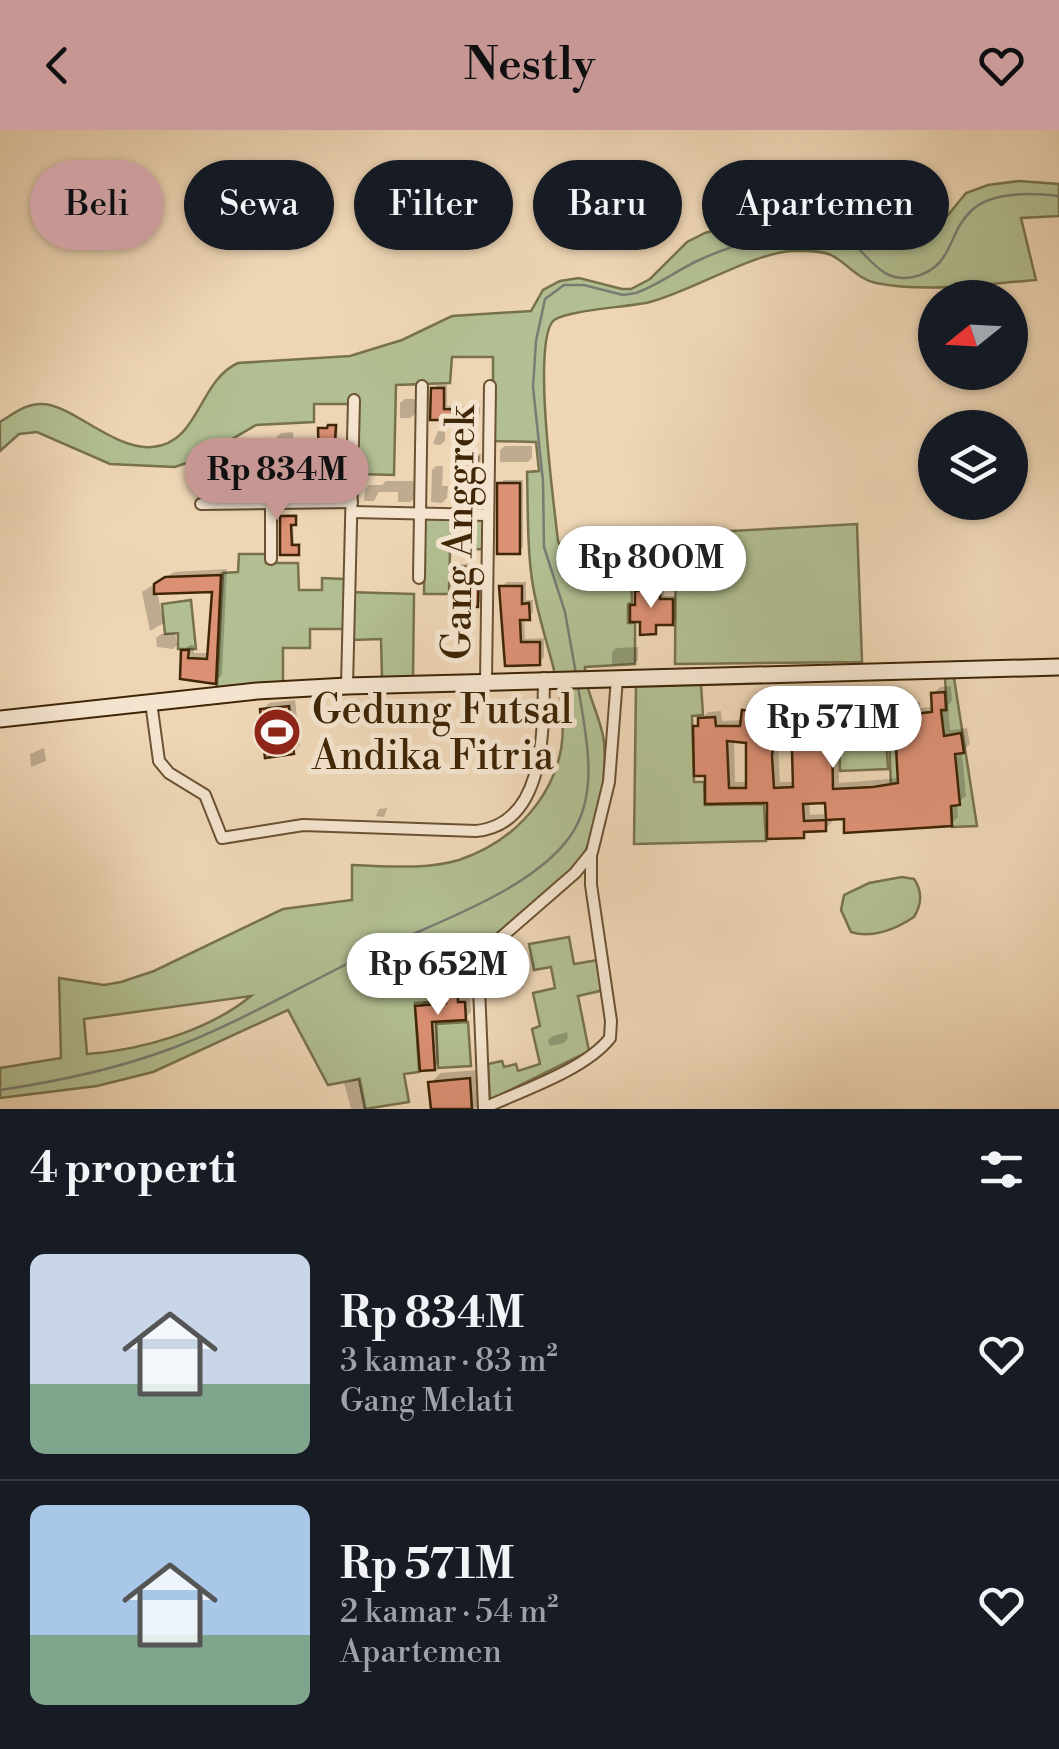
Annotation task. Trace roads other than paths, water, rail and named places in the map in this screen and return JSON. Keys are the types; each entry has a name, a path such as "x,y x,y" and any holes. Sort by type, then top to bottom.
{"main road":[{"path":"0,719 348,686 1059,667"}],"street":[{"path":"419,578 422,386"},
{"name":"Gang Anggrek","path":"486,681 490,386"},
{"path":"348,686 354,400"},
{"path":"201,504 271,503 487,515"},
{"path":"271,503 271,559"},
{"path":"151,702 159,761 170,774 205,795 222,838 303,825 476,831 490,829 515,811 537,775 548,678"},
{"path":"592,852 575,874 484,953 478,963 484,1109 565,1070 610,1038 591,885 592,852 609,782 612,678"}],"waterway":[{"path":"576,674 565,612 544,547 543,481 533,387 536,341 545,299 564,285 584,285 623,295 636,293 727,249 798,232 842,236 888,274 913,277 936,266 963,220 979,204 1013,195 1059,196"},
{"path":"0,1090 108,1068 194,1040 471,908 529,875 571,835 585,800 588,763 578,687"}],"place":[{"name":"Gedung Futsal Andika Fitria","path":"277,732"}]}
